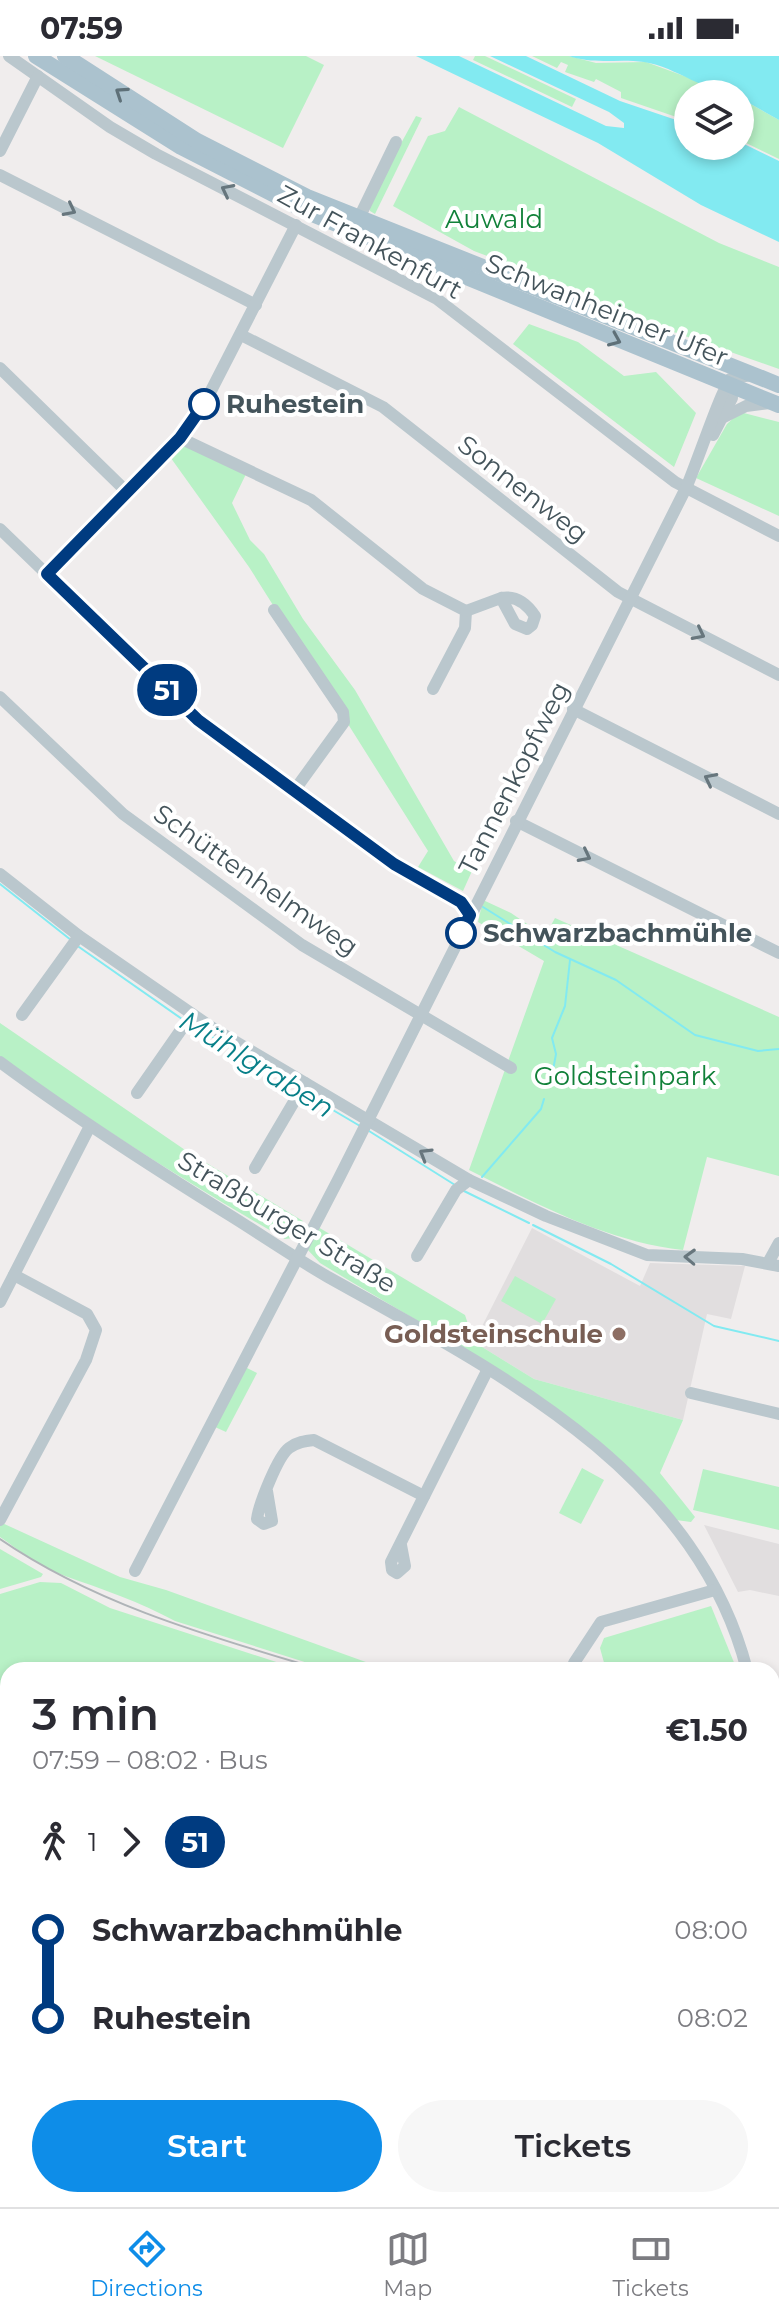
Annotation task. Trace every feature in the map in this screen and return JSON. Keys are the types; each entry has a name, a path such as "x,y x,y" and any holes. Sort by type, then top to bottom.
{"main road":[{"name":"Schwanheimer Ufer","path":"36,56 154,131 275,197 775,404"},
{"name":"Schwanheimer Ufer","path":"65,56 197,141 358,220 779,385"}],"street":[{"name":"Zur Frankenfurt","path":"9,56 145,147 437,299 686,488 779,536"},
{"path":"0,151 38,76"},
{"path":"358,220 396,142"},
{"path":"0,175 256,305"},
{"path":"47,574 196,420 296,225"},
{"name":"Sonnenweg","path":"241,335 383,407 629,598 779,675"},
{"path":"715,362 730,384 753,375"},
{"path":"0,368 127,492"},
{"path":"684,368 710,388 718,403"},
{"name":"Tannenkopfweg","path":"704,448 724,417 730,384"},
{"name":"Tannenkopfweg","path":"135,1571 686,488 704,448 718,403 730,384"},
{"path":"724,417 746,406 775,404"},
{"path":"180,438 311,500 423,589 466,611 501,598"},
{"path":"0,529 198,720 394,864 461,902 470,915"},
{"path":"274,610 343,712 344,722 294,791"},
{"path":"433,689 465,628 466,611"},
{"name":"Schüttenhelmweg","path":"0,697 123,814 302,945 511,1068"},
{"path":"573,709 779,814"},
{"path":"516,821 779,953"},
{"path":"0,874 75,941 188,1018 302,1088 367,1119 469,1180 546,1216 647,1255 773,1264 779,1243"},
{"path":"22,1015 75,941"},
{"path":"137,1093 188,1018"},
{"name":"Straßburger Straße","path":"0,1062 90,1126 296,1256 488,1369 563,1420 632,1477 678,1530 715,1590 744,1662"},
{"path":"255,1168 302,1088"},
{"path":"0,1302 90,1126"},
{"path":"417,1256 456,1190 469,1180"},
{"path":"2,1517 87,1358 96,1330 87,1314 14,1275"},
{"path":"401,1545 488,1369"},
{"path":"691,1393 779,1414"},
{"path":"267,1491 286,1450 299,1442 314,1440 424,1496"},
{"path":"575,1662 601,1622 715,1590"}],"shaded area":[{"name":"Goldsteinschule","path":"532,1228 640,1286 650,1263 745,1266 731,1319 707,1314 683,1420 534,1379 474,1342"},
{"path":"704,1525 779,1544 779,1596 750,1590 738,1592"}],"green space":[{"path":"95,56 306,56 324,65 283,148"},
{"path":"475,56 485,56 576,99 572,107 473,60"},
{"path":"532,56 569,56 596,63 646,62 695,80 674,80 674,116 621,98 621,92 596,79 594,82 565,72 568,65 561,62 557,68"},
{"path":"754,106 779,120 779,159 754,147"},
{"name":"Auwald","path":"459,107 719,243 779,267 779,369 631,317 623,307 600,305 593,296 474,251 393,206 428,136 445,131"},
{"path":"416,116 422,118 375,214 370,211 370,200"},
{"path":"529,324 578,342 624,376 656,372 696,413 674,467 513,344"},
{"path":"740,412 779,422 779,516 696,478 727,424"},
{"path":"179,443 246,474 232,503 250,540 264,554 303,619 355,690 454,861 472,871 463,891 418,867 428,851 249,567 168,454"},
{"name":"Goldsteinpark","path":"483,900 511,913 545,936 555,918 779,1017 779,1176 707,1157 683,1250 599,1230 469,1170 544,961 478,922"},
{"path":"0,1023 188,1152 303,1221 293,1238 285,1239 175,1174 0,1056"},
{"path":"318,1227 465,1315 474,1342 534,1379 683,1420 660,1473 695,1517 691,1522 676,1520 638,1479 554,1409 463,1348 320,1263 307,1249"},
{"path":"515,1276 556,1299 542,1324 501,1301"},
{"path":"245,1367 257,1373 226,1432 215,1427"},
{"path":"582,1468 604,1480 581,1524 559,1513"},
{"path":"703,1469 779,1487 779,1530 693,1510"},
{"path":"0,1522 120,1577 166,1590 366,1662 305,1662 175,1621 135,1602 56,1573 0,1537"},
{"path":"0,1549 43,1574 0,1589"},
{"path":"40,1582 61,1583 110,1608 276,1662 0,1662 0,1594"},
{"path":"711,1606 734,1662 604,1662 600,1648 604,1638"}],"water":[{"path":"416,56 459,56 606,126 624,128 624,123 609,112 490,56 526,56 620,101 674,119 674,160 754,160 754,149 779,161 779,242 701,205 598,143"},
{"path":"569,56 779,56 779,120 754,106 754,80 692,80 644,62 588,60"}],"waterway":[{"name":"Mühlgraben","path":"0,884 71,940"},
{"path":"483,907 555,952 616,980 695,1035 758,1051 779,1049"},
{"name":"Mühlgraben","path":"79,947 182,1019"},
{"path":"551,1081 556,1054 552,1038 565,1006 570,960"},
{"name":"Mühlgraben","path":"191,1024 295,1087"},
{"name":"Mühlgraben","path":"304,1093 360,1126"},
{"path":"482,1177 541,1109 544,1099"},
{"name":"Mühlgraben","path":"369,1131 455,1185"},
{"name":"Mühlgraben","path":"464,1191 529,1223"},
{"name":"Mühlgraben","path":"533,1225 611,1264 714,1326 779,1341"}],"tram line":[{"path":"0,1539 75,1583 115,1601 296,1662"}],"bus line":[{"name":"51","path":"204,404 196,420 180,438 47,574 198,720 394,864 461,902 470,915 461,933"}],"place":[{"name":"Ruhestein","path":"204,404"},
{"name":"Schwarzbachmühle","path":"461,933"},
{"name":"Goldsteinschule","path":"619,1334"}]}
